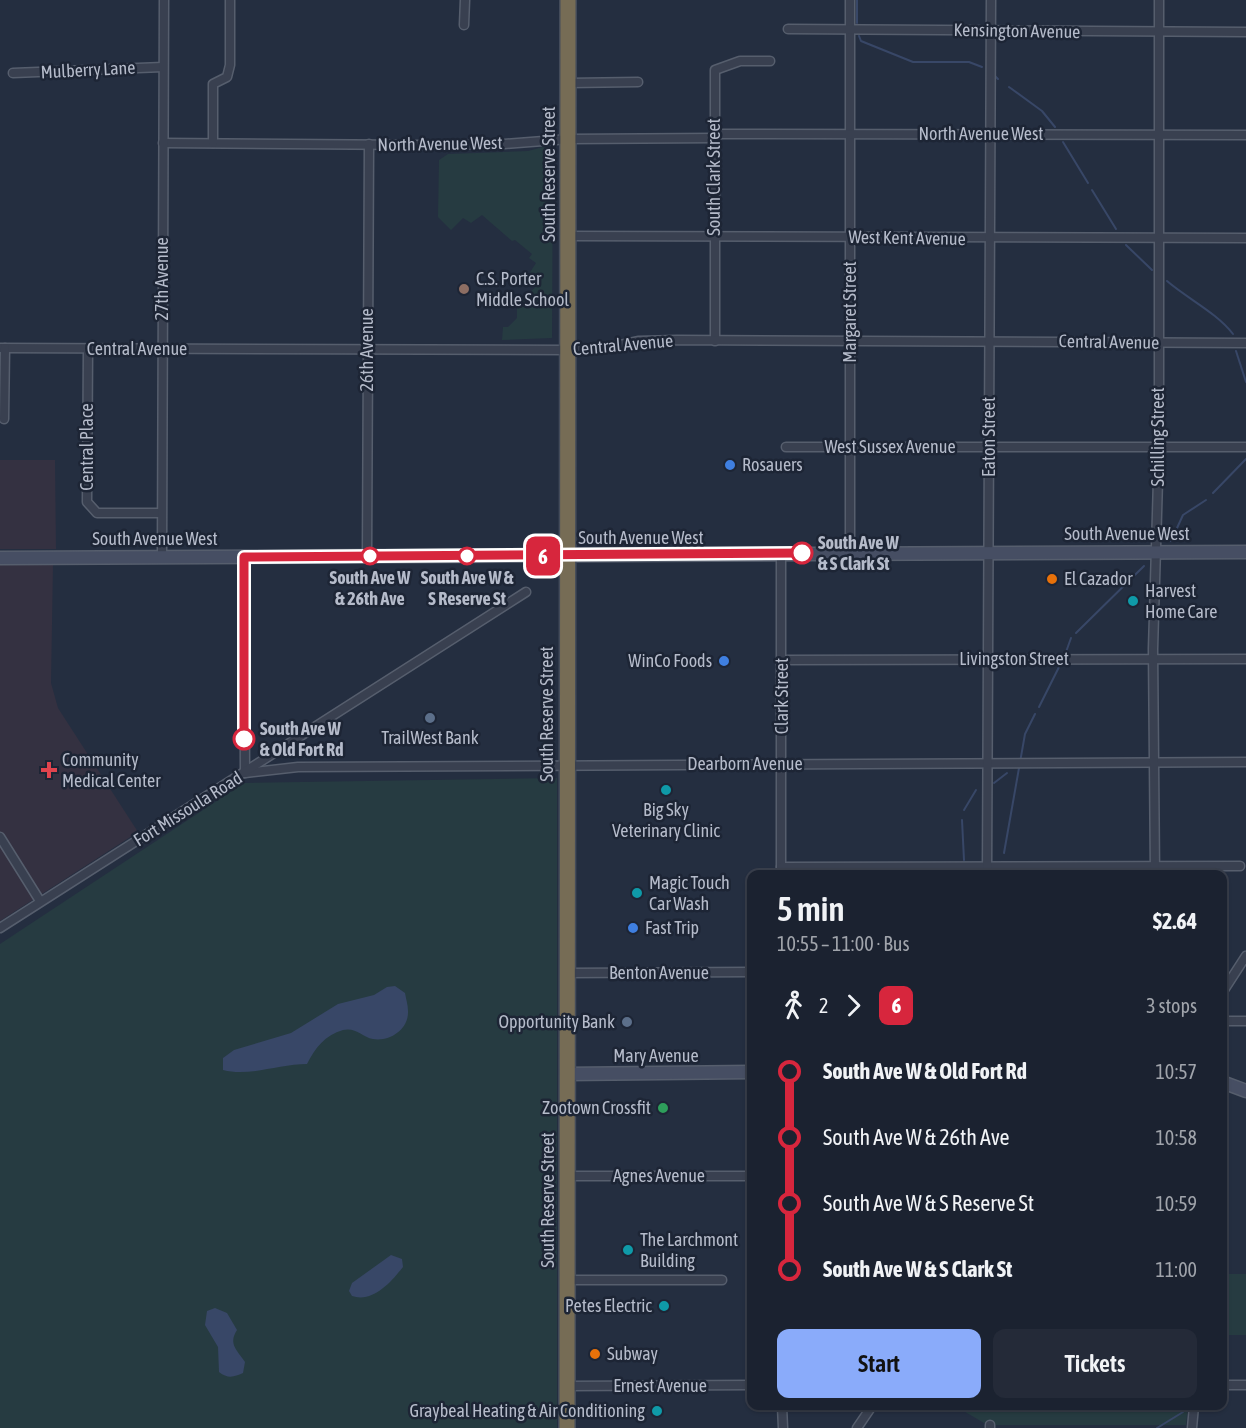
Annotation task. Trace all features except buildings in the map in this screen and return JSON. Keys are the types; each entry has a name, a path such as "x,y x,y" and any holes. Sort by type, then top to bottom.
{"highway":[{"name":"South Reserve Street","path":"567,1428 568,0"}],"street":[{"name":"27th Avenue","path":"162,557 164,0"},
{"path":"213,143 213,84 228,77 230,65 230,0"},
{"path":"464,26 465,0"},
{"name":"Margaret Street","path":"850,0 850,553"},
{"name":"Eaton Street","path":"987,870 991,0"},
{"name":"Schilling Street","path":"1155,870 1153,762 1155,552 1159,446 1159,0"},
{"name":"Kensington Avenue","path":"788,29 1246,32"},
{"name":"South Clark Street","path":"715,341 715,70 740,61 770,61"},
{"name":"Mulberry Lane","path":"13,74 164,67"},
{"path":"569,83 638,82"},
{"name":"North Avenue West","path":"163,143 504,144 569,139 716,136 1246,135"},
{"name":"26th Avenue","path":"367,556 369,144"},
{"name":"West Kent Avenue","path":"568,236 1246,238"},
{"name":"Central Avenue","path":"2,348 568,350 602,349 639,341 1246,343"},
{"path":"2,348 4,419"},
{"name":"Central Place","path":"88,348 87,502 97,513 161,513"},
{"name":"West Sussex Avenue","path":"786,447 1246,447"},
{"name":"South Avenue West","path":"0,558 1246,552"},
{"name":"Clark Street","path":"781,554 781,870"},
{"path":"244,557 245,773"},
{"name":"Fort Missoula Road","path":"0,928 526,592"},
{"name":"Livingston Street","path":"782,660 1246,659"},
{"name":"Dearborn Avenue","path":"245,773 298,767 1246,762"},
{"path":"0,837 40,901"},
{"path":"1011,870 1155,864 1240,866"},
{"path":"1227,985 1246,956"},
{"name":"Benton Avenue","path":"566,973 747,972"},
{"path":"1227,1021 1246,1021"},
{"name":"Mary Avenue","path":"567,1074 747,1072"},
{"path":"1227,1084 1244,1090"},
{"path":"1227,1089 1244,1090"},
{"name":"Agnes Avenue","path":"567,1176 747,1176"},
{"path":"567,1280 722,1280"},
{"name":"Ernest Avenue","path":"568,1386 747,1385"},
{"path":"1227,1385 1246,1385"},
{"path":"782,1410 783,1428"},
{"path":"857,1428 869,1410"},
{"path":"1192,1428 1194,1410"}],"shaded area":[{"path":"0,460 55,460 56,549 0,549"},
{"name":"Community Medical Center","path":"0,565 53,565 51,683 58,708 138,832 0,921"}],"green space":[{"path":"550,147 553,150 552,338 502,340 503,327 508,327 517,318 517,304 539,284 529,274 536,263 529,258 532,254 515,240 512,241 482,215 471,223 463,218 451,230 438,217 439,160 448,154 528,151"},
{"path":"557,778 557,1428 0,1428 0,944 244,783"},
{"path":"1227,1274 1246,1274 1246,1335 1227,1335"},
{"path":"962,1410 1188,1410 1186,1425 996,1425 984,1423"}],"water":[{"path":"395,986 405,993 408,1011 402,1029 392,1036 373,1039 352,1030 343,1030 331,1035 321,1043 307,1064 243,1072 223,1070 223,1058 234,1050 291,1033 338,1004 374,995 387,987"},
{"path":"391,1255 402,1259 403,1267 393,1279 381,1290 367,1297 352,1296 349,1291 352,1283"},
{"path":"215,1308 227,1313 237,1330 233,1343 245,1362 243,1373 237,1376 231,1377 219,1372 218,1347 205,1325 207,1311"}],"waterway":[{"path":"857,0 857,23"},
{"path":"859,36 861,41 913,62 969,62 982,67"},
{"path":"995,76 998,79"},
{"path":"1009,87 1042,111 1055,127"},
{"path":"1063,142 1088,183"},
{"path":"1092,190 1116,229"},
{"path":"1126,245 1152,270"},
{"path":"1167,281 1211,313 1233,334"},
{"path":"1236,351 1246,382"},
{"path":"1213,493 1246,459"},
{"path":"1171,541 1183,515 1206,500"},
{"path":"1076,633 1144,566"},
{"path":"1066,652 1071,638"},
{"path":"1039,707 1059,667"},
{"path":"1004,853 1025,734 1035,714"},
{"path":"994,783 1007,773"},
{"path":"964,810 976,790"},
{"path":"962,820 964,860"},
{"path":"1157,1428 1183,1412 1183,1410"}],"bus line":[{"name":"6","path":"244,739 244,557 802,553"}],"place":[{"name":"C.S. Porter Middle School","path":"464,289"},
{"name":"Rosauers","path":"730,465"},
{"name":"South Ave W & S Clark St","path":"802,553"},
{"name":"South Ave W & 26th Ave","path":"370,556"},
{"name":"South Ave W & S Reserve St","path":"467,556"},
{"name":"El Cazador","path":"1052,579"},
{"name":"Harvest Home Care","path":"1133,601"},
{"name":"WinCo Foods","path":"724,661"},
{"name":"TrailWest Bank","path":"430,718"},
{"name":"South Ave W & Old Fort Rd","path":"244,739"},
{"name":"Community Medical Center","path":"49,770"},
{"name":"Big Sky Veterinary Clinic","path":"666,790"},
{"name":"Magic Touch Car Wash","path":"637,893"},
{"name":"Fast Trip","path":"633,928"},
{"name":"Opportunity Bank","path":"627,1022"},
{"name":"Zootown Crossfit","path":"663,1108"},
{"name":"The Larchmont Building","path":"628,1250"},
{"name":"Petes Electric","path":"664,1306"},
{"name":"Subway","path":"595,1354"},
{"name":"Graybeal Heating & Air Conditioning","path":"657,1411"}]}
